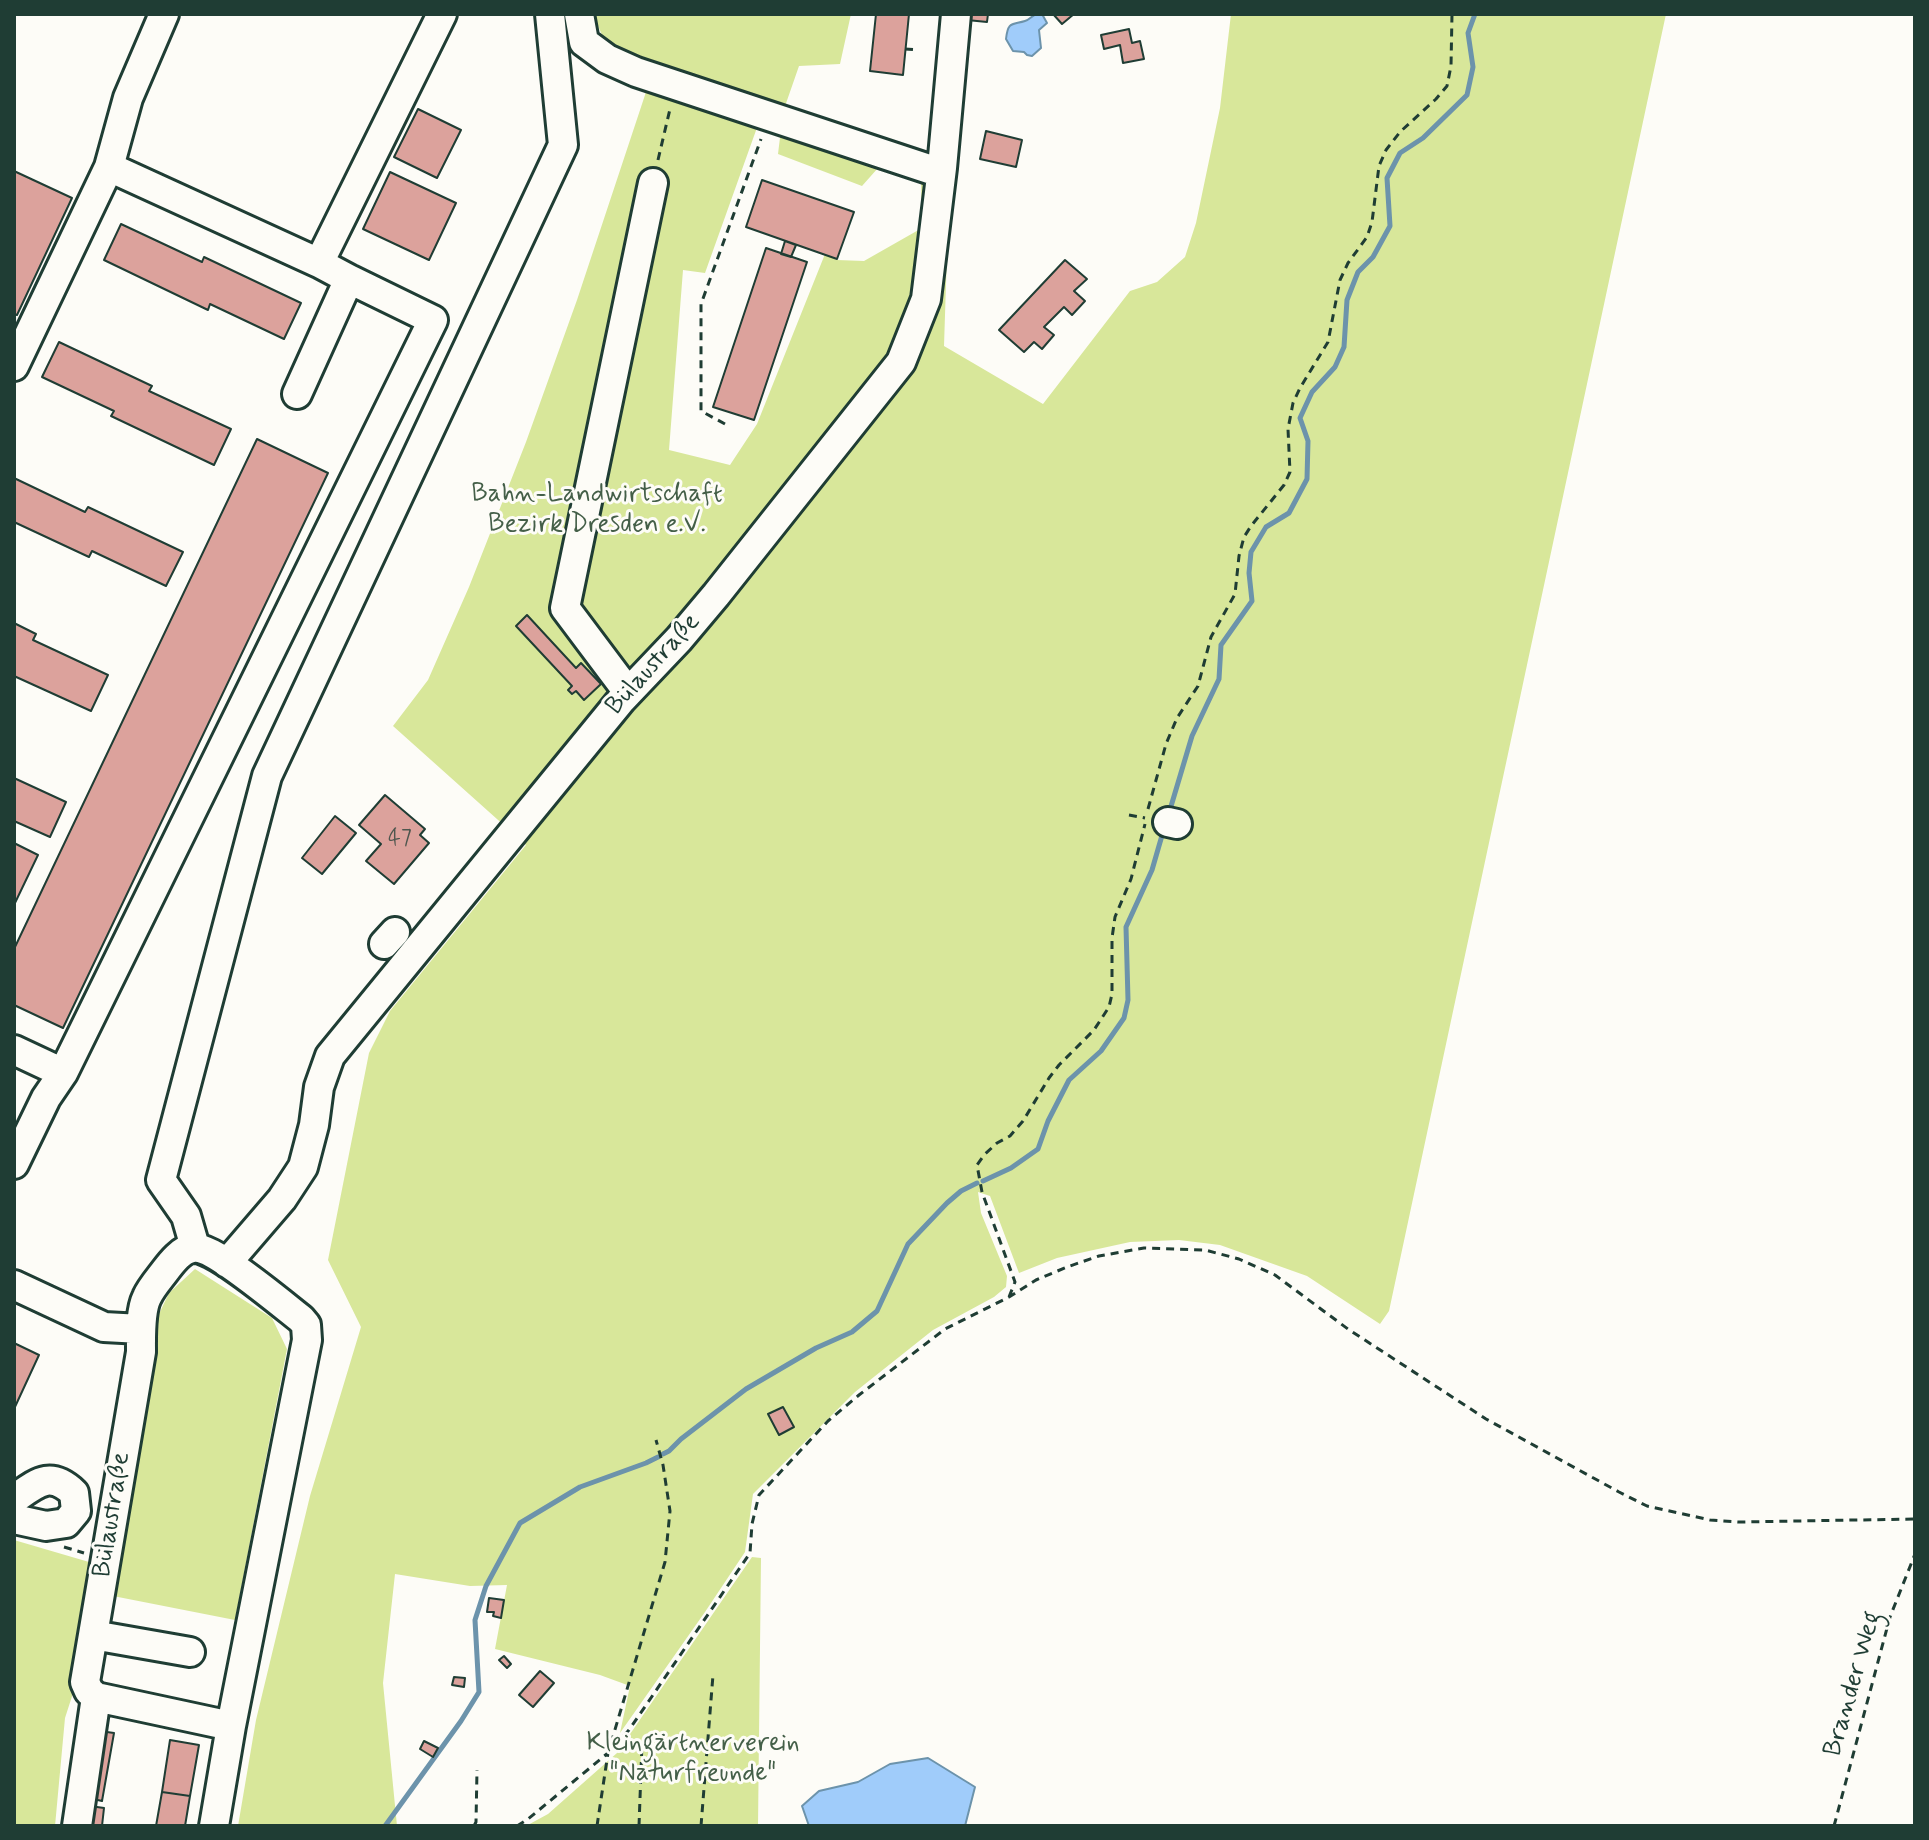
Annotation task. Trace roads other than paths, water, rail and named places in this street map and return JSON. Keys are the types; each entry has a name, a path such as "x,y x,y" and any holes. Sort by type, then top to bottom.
{"street":[{"path":"14,366 109,167 128,98 164,14"},
{"path":"319,263 442,14"},
{"path":"214,1826 307,1340 306,1325 227,1263 195,1247 186,1216 161,1180 267,776 563,145 550,14"},
{"path":"579,14 584,42 607,59 636,72 941,173"},
{"name":"Bülaustraße","path":"227,1263 282,1199 303,1167 314,1125 319,1087 330,1056 628,692 716,595 901,362 926,299 956,14"},
{"path":"14,1164 46,1098 63,1073 433,320 319,263 109,167"},
{"path":"628,692 565,608 653,183"},
{"path":"297,394 349,279"},
{"path":"14,1050 63,1073"},
{"name":"Bülaustraße","path":"96,1697 85,1682 141,1352 146,1297 169,1266 185,1251 195,1247"},
{"path":"14,1285 104,1327 141,1329"},
{"path":"14,1499 46,1480 62,1482 74,1493 76,1511 66,1523 46,1526 14,1519"},
{"path":"93,1635 190,1652"},
{"path":"77,1826 96,1697 231,1726"}],"water":[{"path":"1042,14 1047,23 1039,30 1041,48 1032,56 1013,51 1006,39 1009,26"},
{"path":"928,1758 975,1787 965,1826 809,1826 802,1806 819,1791 858,1782 890,1764"}],"waterway":[{"path":"1169,813 1192,736 1219,679 1221,645 1252,601 1249,573 1251,552 1266,527 1289,513 1307,479 1308,441 1300,418 1312,392 1335,367 1344,347 1347,300 1358,272 1373,257 1390,226 1387,178 1400,153 1423,138 1467,95 1473,67 1468,33 1475,14"},
{"path":"983,1181 1011,1168 1038,1149 1069,1080 1101,1051 1124,1018 1128,1000 1126,927 1152,870 1163,832"},
{"path":"663,1454 746,1389 816,1348 852,1332 877,1311 908,1244 947,1203 977,1183"},
{"path":"385,1826 479,1692 475,1620 486,1586 520,1523 580,1487 658,1457"}],"park label":[{"name":"Bahn-Landwirtschaft Bezirk Dresden e.V.","path":"597,511"},
{"name":"Kleingärtnerverein \"Naturfreunde\"","path":"693,1760"}]}
